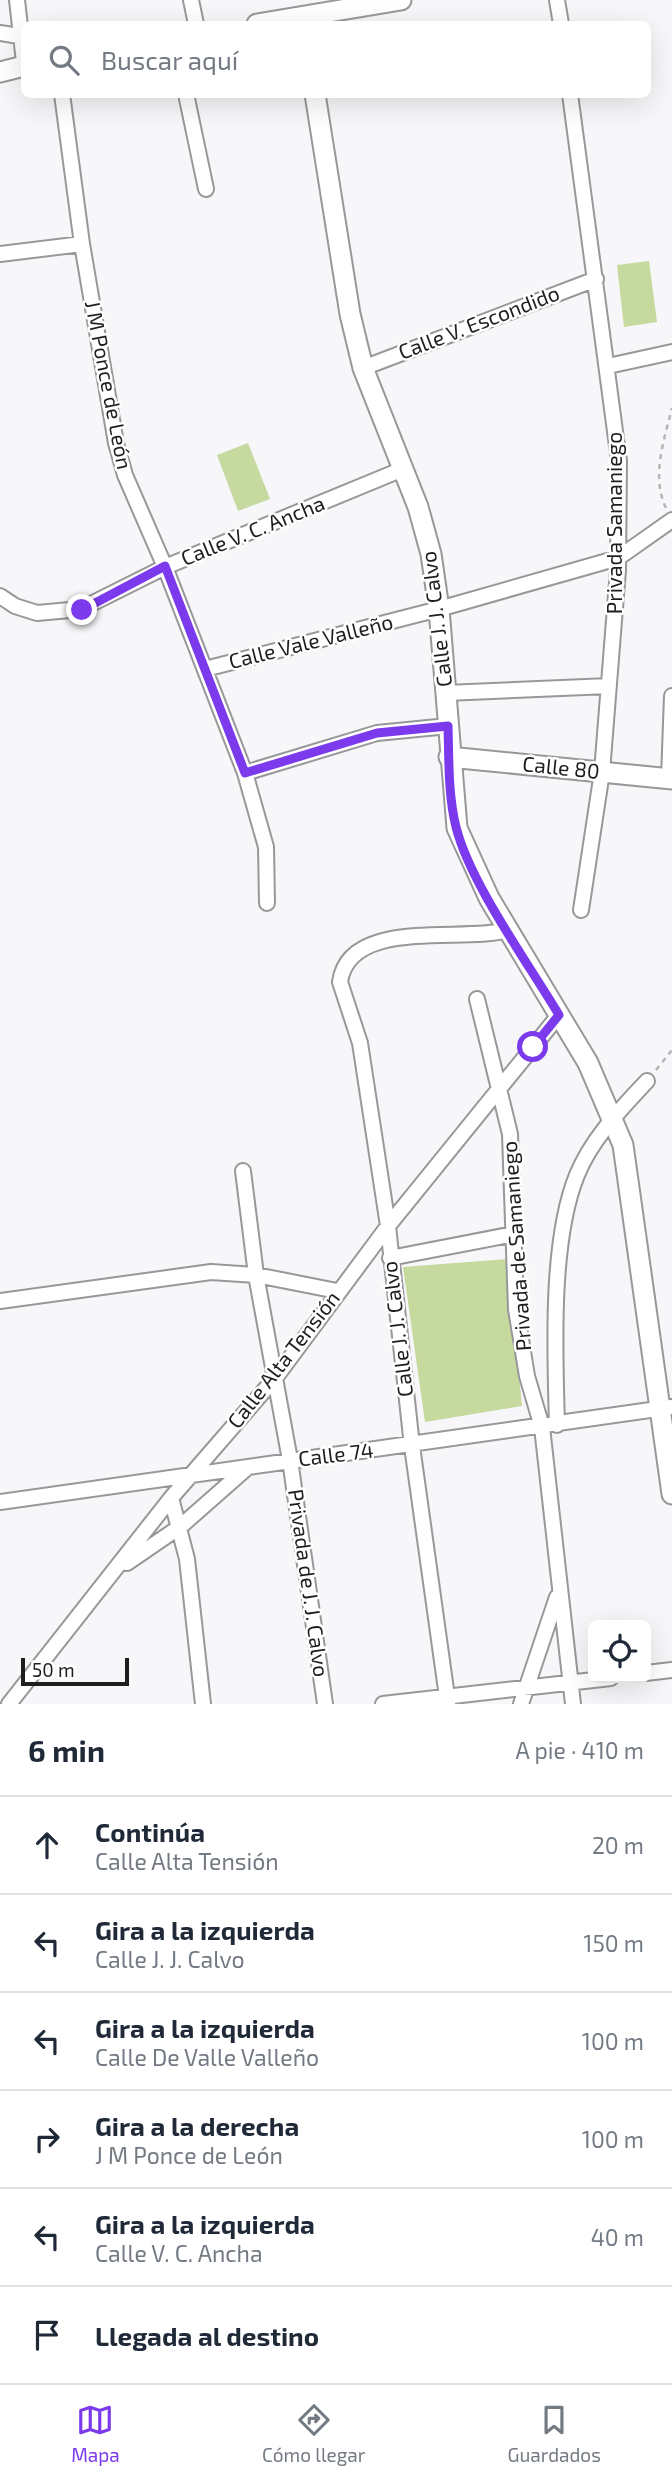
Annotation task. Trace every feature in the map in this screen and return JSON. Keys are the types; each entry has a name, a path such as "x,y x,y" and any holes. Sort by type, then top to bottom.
{"street":[{"path":"17,0 21,47"},
{"path":"191,0 195,21"},
{"path":"304,20 325,6 401,0"},
{"path":"557,0 560,21"},
{"path":"0,33 19,36"},
{"path":"0,72 21,65"},
{"name":"J M Ponce de León","path":"63,98 82,244 116,443 125,475 165,566 245,773 266,847 267,904"},
{"path":"187,98 206,188"},
{"name":"Calle J. J. Calvo","path":"316,98 349,303 363,368 425,530 439,609 449,757 457,828 474,870 588,1063 613,1119 629,1171 666,1408 672,1493"},
{"name":"Privada Samaniego","path":"571,98 619,461 618,558 602,772 580,910"},
{"path":"0,254 82,244"},
{"name":"Calle V. Escondido","path":"363,368 596,279"},
{"path":"608,366 672,352"},
{"name":"Calle V. C. Ancha","path":"0,596 25,610 58,613 82,610 165,566 403,469"},
{"name":"Calle Vale Valleño","path":"205,669 439,609 618,558 672,520"},
{"path":"446,693 609,686"},
{"path":"671,778 672,696"},
{"path":"245,773 377,733 448,726"},
{"name":"Calle 80","path":"449,757 671,778"},
{"name":"Calle J. J. Calvo","path":"448,1700 412,1446 388,1226 360,1043 341,989 342,974 351,960 370,945 393,937 481,936 508,930"},
{"name":"Privada de Samaniego","path":"477,999 510,1134 520,1342 550,1426"},
{"name":"Calle Alta Tensión","path":"9,1704 172,1498 276,1377 337,1291 559,1015"},
{"name":"Privada de Samaniego","path":"573,1704 559,1592 550,1426 556,1305 567,1214 577,1175 613,1119 647,1081"},
{"name":"Privada de J. J. Calvo","path":"243,1171 256,1275 290,1460 325,1704"},
{"path":"390,1258 514,1234"},
{"path":"0,1301 211,1272 256,1275 337,1291"},
{"name":"Calle 74","path":"0,1502 193,1473 412,1446 666,1408"},
{"path":"117,1570 181,1526 248,1467"},
{"path":"172,1498 181,1526 203,1704"},
{"path":"521,1704 559,1592"},
{"path":"651,1672 672,1670"},
{"path":"383,1704 448,1700 588,1681"}],"path":[{"path":"672,408 659,475 659,489 672,520"},
{"path":"647,1081 672,1050"}],"green space":[{"path":"649,261 657,322 624,327 617,265"},
{"path":"248,443 270,499 238,511 217,455"},
{"path":"508,1259 522,1406 425,1422 403,1267"}],"route":[{"path":"82,610 165,566 245,773 377,733 448,726 452,796 457,828 464,848 489,898 559,1015 533,1047"}]}
